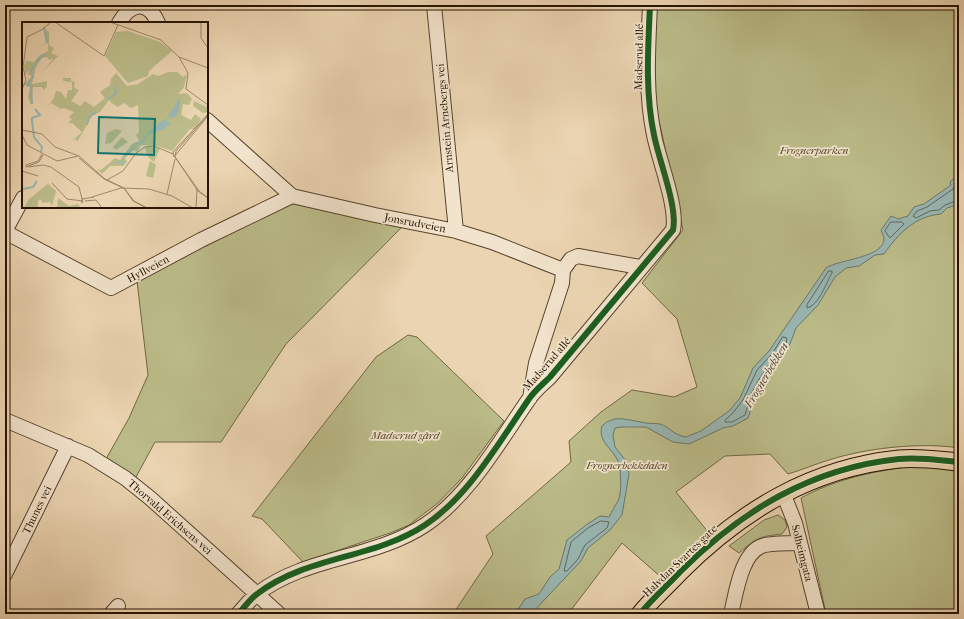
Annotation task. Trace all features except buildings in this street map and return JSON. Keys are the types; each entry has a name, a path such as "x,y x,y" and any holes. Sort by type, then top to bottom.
{"main road":[{"name":"Halvdan Svartes gate","path":"640,614 695,557 729,528 760,506 783,493 827,475 875,463 899,459 920,458 959,462"}],"street":[{"name":"Arnstein Arnebergs vei","path":"434,5 456,231"},
{"name":"Madserud allé","path":"238,614 256,594 284,578 308,568 386,544 406,536 425,525 445,509 462,491 510,429 530,398 550,377 640,267 670,234 675,223 675,212 654,135 649,100 647,59 650,5"},
{"path":"120,22 124,13 135,6 143,6 154,13 158,22"},
{"name":"Jonsrudveien","path":"208,121 292,196 375,215 456,231 492,242 563,270"},
{"name":"Hyllveien","path":"5,231 111,288 201,240 292,196"},
{"path":"5,231 22,200"},
{"path":"530,398 536,363 562,283 563,270 571,259 578,256 640,267"},
{"name":"Thorvald Erichsens vei","path":"5,420 68,446 107,466 130,482 150,498 279,614"},
{"name":"Thunes vei","path":"5,574 68,446"},
{"name":"Solheimgata","path":"783,493 795,523 818,614"},
{"path":"731,614 744,567 752,553 765,545 800,543"}],"green space":[{"name":"Frognerparken","path":"656,5 959,5 959,448 944,446 911,446 876,449 844,456 788,474 770,454 725,456 676,492 708,532 662,578 622,543 568,614 453,614 493,554 486,536 571,462 569,441 601,412 632,390 674,397 697,387 677,319 642,283 683,230 656,107 654,64"},
{"path":"290,203 402,227 286,344 221,442 155,442 136,477 106,459 129,418 148,375 137,281"},
{"name":"Madserud gård","path":"408,335 417,337 504,421 462,478 438,503 409,525 390,533 303,562 262,519 252,516 376,357"},
{"path":"916,466 959,470 959,614 826,614 801,498 814,491 857,476"},
{"path":"778,515 785,520 787,527 782,534 759,539 739,553 729,546 764,520"}],"water":[{"name":"Frognerbekken","path":"959,174 959,204 947,208 941,214 932,215 915,222 901,233 884,254 875,255 859,266 846,268 835,277 818,305 796,328 790,344 764,378 756,393 748,418 733,426 723,428 689,444 673,442 646,427 615,428 613,435 615,447 626,461 629,474 622,515 610,530 588,548 581,561 531,614 512,614 519,608 525,599 539,594 550,577 559,569 567,540 600,516 609,517 618,501 621,489 619,464 602,437 602,426 611,420 626,419 660,424 678,435 686,437 701,431 729,411 740,398 753,368 769,351 826,268 870,254 877,250 882,245 884,238 881,230 891,216 898,219 908,216 914,207 924,204 951,185 950,182"}],"cycle path":[{"path":"238,614 254,596 276,582 318,564 384,545 425,525 441,513 469,484 495,450 533,393 550,377 673,230 674,220 671,197 656,146 649,103 648,70 650,5"},
{"path":"640,614 649,603 703,550 753,512 779,496 836,472 867,464 906,458 959,462"}],"park label":[{"name":"Frognerbekkdalen","path":"627,465"}]}
